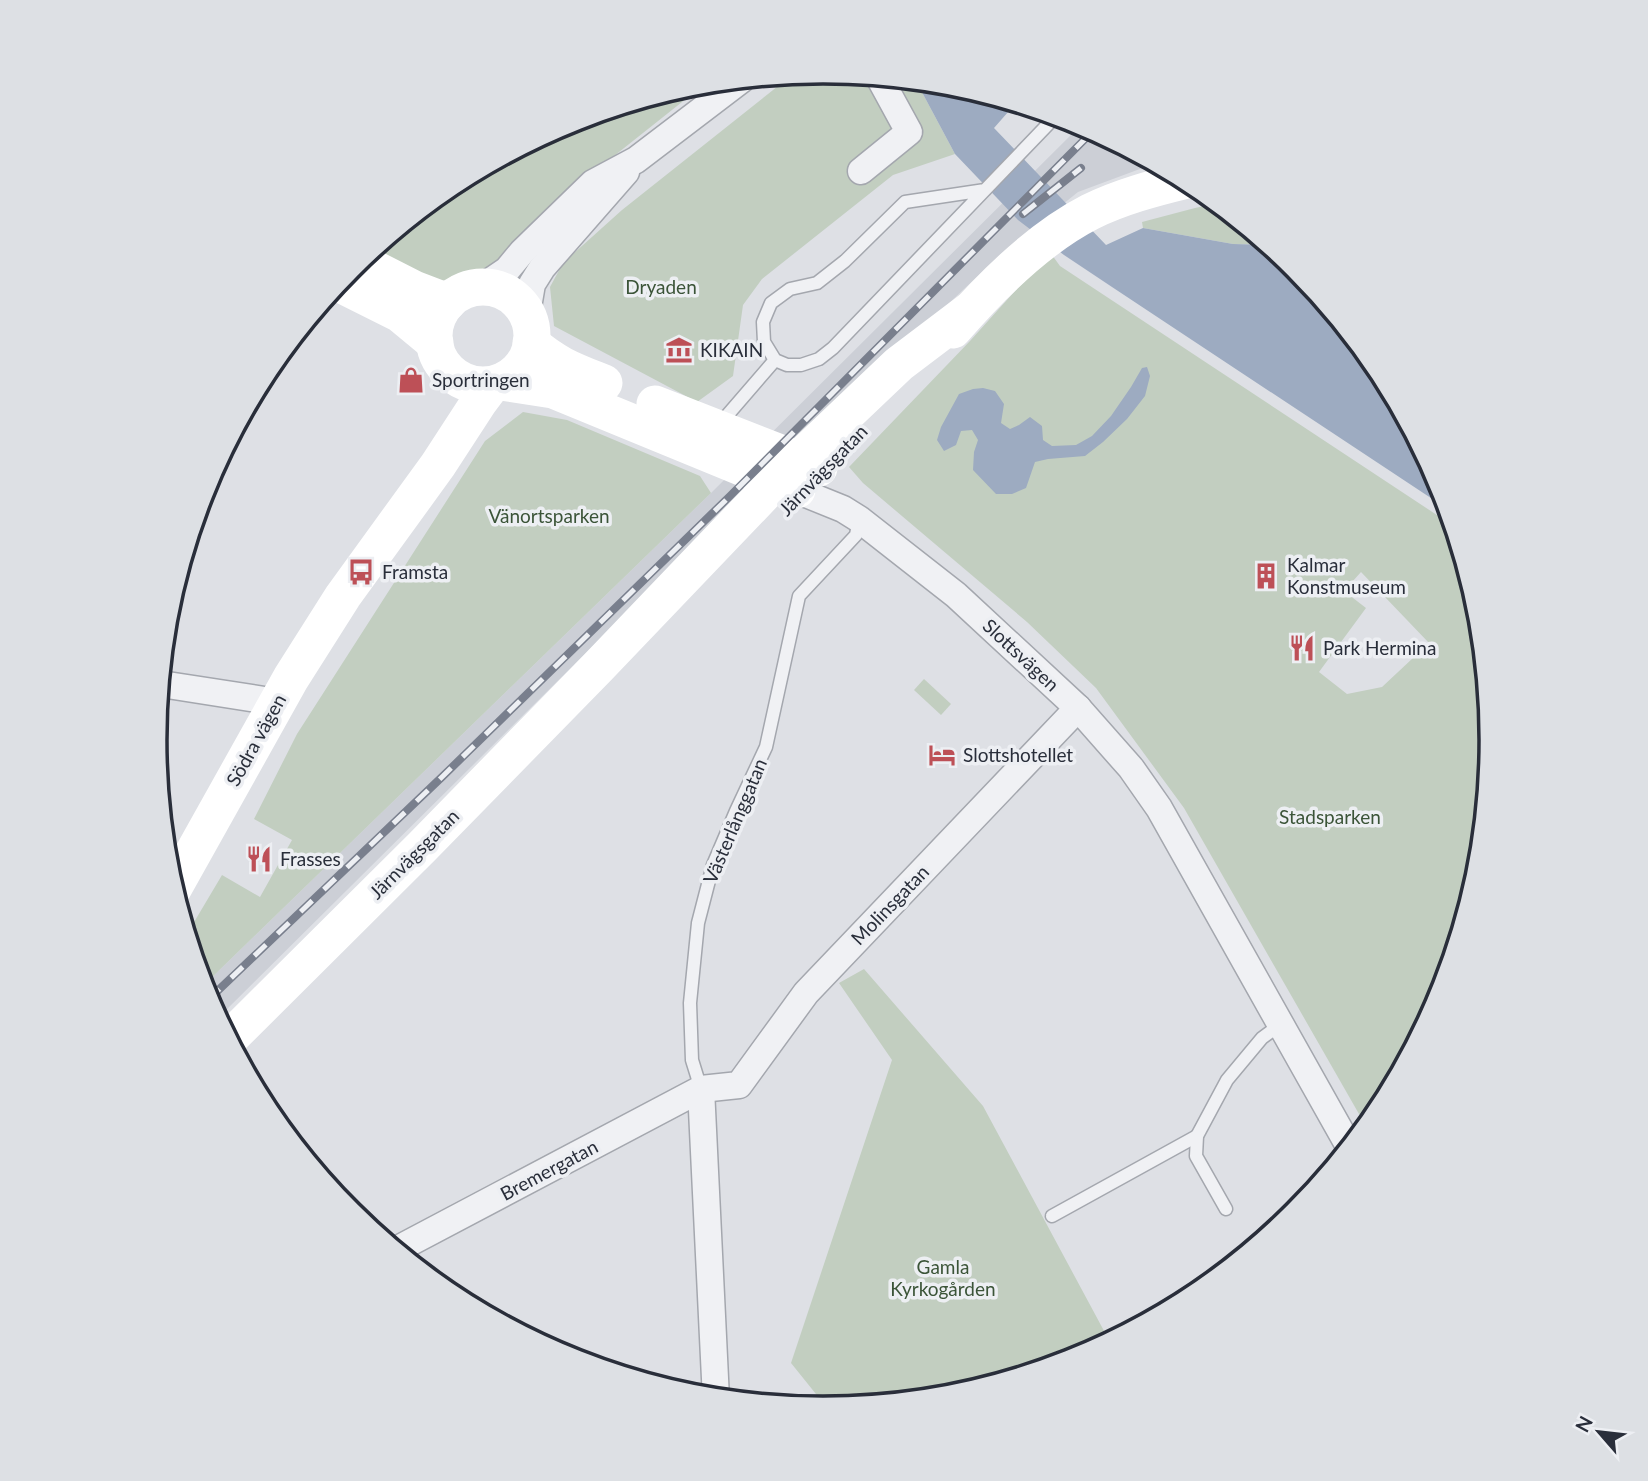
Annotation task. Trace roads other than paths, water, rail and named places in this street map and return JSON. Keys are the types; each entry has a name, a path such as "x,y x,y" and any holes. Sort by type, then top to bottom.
{"street":[{"path":"861,171 909,132 884,87"},
{"path":"438,354 436,321 448,302 464,291 482,287 507,270 593,183 636,160 725,92"},
{"path":"348,289 400,314 457,378 476,385 496,384 521,367 530,349 532,284 542,268 636,160"},
{"name":"Järnvägsgatan","path":"236,1032 598,667 800,476 900,364 969,311 1034,248 1059,230 1090,212 1172,184"},
{"path":"370,267 414,289 448,302"},
{"path":"482,287 503,291 517,301 529,328"},
{"name":"Slottsvägen","path":"529,328 547,357 562,366 715,428 800,476 956,595 1078,708 1131,768 1159,808 1345,1140"},
{"name":"Södra vägen","path":"343,596 445,407 447,387 438,354"},
{"name":"Slottsvägen","path":"496,384 554,390 672,438 800,476"},
{"name":"Södra vägen","path":"181,874 277,702 343,596 438,465 479,402 496,384"},
{"path":"170,685 277,702"},
{"name":"Molinsgatan","path":"701,1089 739,1085 806,993 1078,708"},
{"name":"Bremergatan","path":"405,1245 701,1089"},
{"name":"Västerlånggatan","path":"701,1089 715,1387"}],"lane":[{"path":"985,190 905,202 845,261 817,283 790,289 771,303 762,322 764,342 775,360 787,365 801,365 826,354 985,190 1048,124"},
{"path":"672,438 701,439 720,424 775,360"},
{"name":"Västerlånggatan","path":"701,1089 692,1060 690,1003 698,923 713,865 766,747 799,596 856,535 859,519"},
{"path":"1226,1209 1196,1156 1197,1136 1227,1080 1262,1038 1281,1023"},
{"path":"1052,1216 1197,1136"}],"water":[{"path":"922,92 1009,111 994,128 1106,245 1143,228 1233,244 1254,245 1318,308 1370,376 1413,450 1436,501 1064,255 1018,220 955,154"},
{"path":"1147,367 1150,376 1145,396 1127,419 1103,442 1085,456 1035,462 1026,488 1012,494 996,494 973,470 978,440 972,430 961,431 956,445 944,451 937,440 959,394 983,388 995,391 1004,404 1001,423 1010,429 1030,417 1042,426 1043,440 1052,446 1076,445 1092,436 1111,416 1142,368"}],"railway":[{"path":"217,992 730,496 1085,139"},
{"path":"1023,214 1081,168"}],"place":[{"name":"KIKAIN","path":"679,350"},
{"name":"Sportringen","path":"411,380"},
{"name":"Framsta","path":"361,572"},
{"name":"Kalmar Konstmuseum","path":"1266,576"},
{"name":"Park Hermina","path":"1302,648"},
{"name":"Slottshotellet","path":"942,755"},
{"name":"Frasses","path":"259,859"}],"park label":[{"name":"Dryaden","path":"661,287"},
{"name":"Vänortsparken","path":"549,516"},
{"name":"Stadsparken","path":"1330,817"},
{"name":"Gamla Kyrkogården","path":"943,1278"}]}
